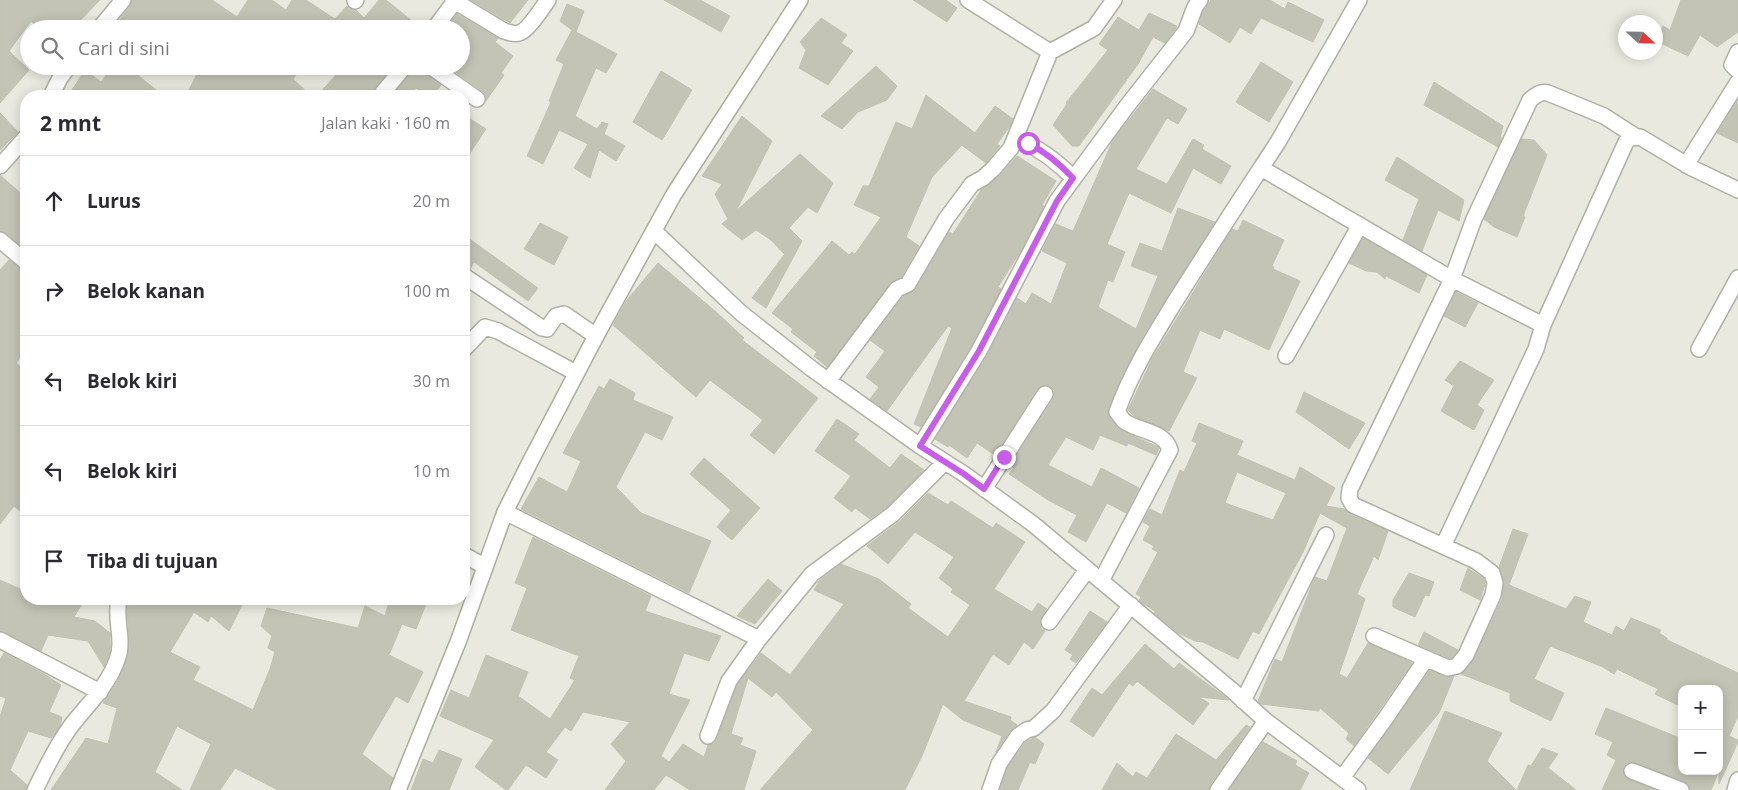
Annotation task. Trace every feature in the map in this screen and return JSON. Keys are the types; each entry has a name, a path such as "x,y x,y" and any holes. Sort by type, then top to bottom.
{"street":[{"path":"106,20 123,0"},
{"path":"440,20 454,1 504,31 520,33 548,0"},
{"path":"398,790 458,642 505,512 596,336 674,194 800,0"},
{"path":"968,0 1050,52"},
{"path":"828,381 897,289 908,284 946,219 972,184 983,178 1011,148 1050,52 1094,28 1114,0"},
{"path":"920,446 979,351 1057,201 1186,30 1195,7 1200,0"},
{"path":"1101,581 1170,450 1168,443 1162,438 1124,421 1117,412 1121,400 1150,343 1213,240 1278,142 1359,0"},
{"path":"1738,52 1732,65 1738,71"},
{"path":"54,90 62,75"},
{"path":"385,90 398,75"},
{"path":"443,75 464,90"},
{"path":"1686,165 1738,82"},
{"path":"1374,636 1448,668 1457,666 1466,655 1493,595 1495,582 1492,573 1476,561 1352,505 1349,498 1350,489 1452,278 1474,219 1530,100 1538,94 1548,92 1604,116 1686,165 1738,190"},
{"path":"470,94 477,99"},
{"path":"1443,546 1536,349 1543,326 1626,142 1635,136"},
{"path":"1016,137 1040,150 1060,165 1073,178"},
{"path":"0,166 20,143"},
{"path":"1261,168 1452,278 1543,326"},
{"path":"1286,356 1360,225"},
{"path":"654,231 741,313 828,381 1033,524 1266,721 1357,790"},
{"path":"0,240 20,257"},
{"path":"1699,349 1738,278"},
{"path":"470,280 542,328 547,328 556,316 564,314 596,336"},
{"path":"470,343 485,327 498,331 576,374"},
{"path":"984,489 1045,394"},
{"path":"708,736 729,681 759,639 812,574 893,514 945,462"},
{"path":"505,512 759,639"},
{"path":"1243,701 1326,535"},
{"path":"470,558 484,566"},
{"path":"1049,622 1087,570"},
{"path":"35,790 56,748 110,677 118,658 121,643 117,619 118,605"},
{"path":"990,790 1000,764 1018,736 1034,728 1053,711 1131,605"},
{"path":"0,640 100,692"},
{"path":"1342,778 1426,658"},
{"path":"1218,790 1266,721"},
{"path":"1632,772 1681,790"},
{"path":"1734,790 1738,780"}],"building":[{"path":"0,0 100,0 81,20 20,20 20,36 9,51 20,61 20,75 25,75 0,103"},
{"path":"132,0 212,0 237,17 248,0 272,0 286,10 292,0 306,0 335,19 347,6 352,10 356,10 364,18 379,0 386,0 411,20 120,20"},
{"path":"471,0 528,0 510,23"},
{"path":"664,0 700,0 730,16 721,32"},
{"path":"913,0 946,0 957,8 947,22"},
{"path":"1211,0 1270,0 1285,9 1288,2 1324,20 1313,42 1261,18 1251,34 1240,27 1230,43 1199,24 1202,14"},
{"path":"1681,0 1738,0 1738,32 1717,47 1700,35 1688,56 1663,44 1663,26 1670,30"},
{"path":"567,4 584,11 576,32 617,54 606,73 596,68 575,116 597,129 602,122 608,124 604,134 625,146 616,161 599,150 590,178 574,168 588,144 559,130 543,164 527,156 551,102 549,101 564,64 556,60 572,30 560,21"},
{"path":"1149,13 1177,26 1165,43 1153,37 1138,64 1079,146 1072,146 1053,125 1066,103 1108,50 1099,44 1118,17 1139,30"},
{"path":"457,14 467,20 453,20"},
{"path":"821,18 847,35 841,43 853,51 828,85 799,68 806,50 800,42"},
{"path":"470,22 498,38 495,42 513,56 501,73 504,75 486,101 486,96 460,75 470,75"},
{"path":"1261,62 1293,82 1269,122 1236,102"},
{"path":"876,66 897,86 887,100 858,112 842,129 821,116"},
{"path":"661,71 692,90 662,140 633,122"},
{"path":"82,75 92,75 101,82 106,75 137,75 156,90 72,90"},
{"path":"196,75 296,75 293,79 305,90 189,90"},
{"path":"336,75 386,75 373,90 322,90"},
{"path":"410,75 427,75 441,85 437,90 419,90 416,88 414,90 397,90"},
{"path":"1434,82 1503,126 1500,138 1502,138 1498,147 1424,105"},
{"path":"1153,89 1187,109 1178,124 1167,118 1136,169 1167,184 1193,139 1204,145 1202,149 1231,166 1221,184 1193,168 1171,213 1129,193 1107,244 1125,252 1113,282 1108,280 1098,307 1136,329 1158,276 1131,266 1140,243 1162,251 1178,208 1215,222 1143,336 1108,409 1108,414 1117,427 1159,448 1156,455 1128,443 1127,446 1100,435 1093,450 1066,437 1048,465 1092,487 1101,468 1139,488 1126,513 1107,503 1086,542 1068,532 1077,515 1048,500 1009,474 1014,468 1010,465 1053,399 1054,390 1050,386 1045,385 1037,389 995,455 977,443 967,458 949,445 948,447 935,439 987,356 1017,298 1026,304 1032,293 1051,304 1067,263 1042,251 1056,224 1073,231 1113,140"},
{"path":"926,95 975,133 995,106 1013,119 997,144 1000,146 986,163 962,145 932,177 906,237 919,246 901,277 890,283 827,367 814,356 817,352 791,332 793,329 772,313 832,241 849,255 852,252 855,254 881,217 854,205 863,186 869,186 896,122 912,129"},
{"path":"1738,100 1738,143 1717,133"},
{"path":"0,113 18,132 0,150"},
{"path":"742,116 772,141 736,211 800,154 833,183 817,213 808,207 789,228 802,241 766,308 752,298 784,255 787,257 771,240 756,230 742,240 722,224 728,219 715,194 722,184 702,176"},
{"path":"470,119 486,129 470,153"},
{"path":"1522,139 1534,140 1547,155 1523,216 1525,217 1517,237 1494,227 1484,219"},
{"path":"1017,156 1056,181 1042,205 1044,206 1020,252 998,287 1001,289 971,346 921,427 914,424 952,328 948,326 887,411 870,399 879,387 866,377 885,351 870,340 903,297 916,289 949,232 953,234 981,190 999,176"},
{"path":"1397,157 1464,200 1459,221 1438,210 1422,251 1403,240 1419,199 1385,180"},
{"path":"0,175 20,193 20,245 6,233 0,231"},
{"path":"1243,220 1284,240 1272,266 1274,267 1273,269 1300,281 1269,350 1224,329 1220,339 1200,330 1183,372 1197,378 1169,431 1134,416 1128,410 1152,359 1232,229 1238,231"},
{"path":"540,223 568,237 554,265 524,249"},
{"path":"1363,238 1427,275 1419,293 1386,276 1385,279 1377,272 1366,271 1349,263"},
{"path":"470,239 538,288 528,301 474,262 470,269"},
{"path":"9,260 20,269 20,357 16,363 20,366 20,511 14,506 0,524 0,270"},
{"path":"658,263 715,311 744,338 742,340 818,398 774,454 750,435 763,420 710,380 696,397 613,325 627,300"},
{"path":"1456,292 1478,303 1465,327 1444,316"},
{"path":"1460,361 1494,380 1477,405 1484,410 1474,430 1441,411 1454,386 1445,380"},
{"path":"610,379 635,393 633,400 673,417 662,440 645,432 616,487 641,513 711,541 689,593 521,509 539,477 567,492 581,461 563,453 599,386 604,389"},
{"path":"1304,392 1365,423 1349,449 1296,412"},
{"path":"837,419 859,434 854,440 890,468 901,454 924,470 887,507 870,519 855,508 852,512 834,498 851,476 815,451"},
{"path":"1199,423 1243,441 1237,455 1295,480 1300,467 1335,488 1326,506 1344,509 1349,514 1388,531 1378,560 1374,556 1357,594 1365,599 1339,674 1347,678 1368,643 1412,663 1354,746 1346,739 1349,733 1320,708 1319,711 1261,704 1258,701 1275,659 1282,662 1315,577 1327,581 1347,528 1320,513 1303,552 1259,634 1253,631 1238,659 1177,632 1154,613 1155,611 1139,601 1141,597 1136,594 1158,552 1152,549 1154,546 1143,540 1150,526 1143,522 1150,509 1162,515 1180,470 1184,472 1197,443 1192,441","holes":["1237,472 1286,493 1273,520 1225,503"]},
{"path":"704,458 760,508 732,540 717,527 731,510 690,474"},
{"path":"928,493 948,505 951,501 993,528 996,523 1025,542 994,589 1032,612 1038,603 1047,609 1040,621 1041,629 1045,631 1033,649 1024,642 1009,665 993,654 964,701 1011,717 1010,720 1017,725 1010,731 996,752 1002,736 963,720 943,704 922,756 905,790 760,790 813,730 776,692 772,697 748,678 731,734 743,738 740,745 756,751 744,790 690,790 666,775 654,790 605,790 626,761 611,744 630,722 583,712 571,731 565,727 546,752 558,760 546,778 526,765 508,790 506,790 475,767 494,740 440,716 451,690 469,698 486,655 528,672 518,696 550,719 575,680 570,678 579,656 511,630 527,588 515,583 533,537 651,596 645,611 721,636 709,661 684,653 669,694 690,700 661,756 669,762 683,744 704,757 708,745 714,744 717,739 737,685 761,653 790,675 844,604 814,590 819,581 841,564 879,579 911,604 908,608 948,637 970,605 951,592 953,589 939,578 954,557 915,532 888,564 867,546 900,521"},
{"path":"1513,529 1528,534 1509,585 1566,609 1575,596 1591,602 1583,622 1612,635 1616,626 1624,631 1631,618 1661,630 1659,633 1667,638 1667,640 1738,673 1738,716 1729,736 1738,740 1738,742 1719,784 1719,775 1723,775 1723,685 1678,685 1678,705 1655,694 1658,689 1617,669 1614,674 1603,667 1550,646 1534,679 1564,693 1551,721 1510,701 1510,693 1461,674 1474,659 1502,599 1504,581 1499,567"},
{"path":"1468,568 1484,579 1485,584 1480,600 1460,590"},
{"path":"1409,573 1434,582 1429,596 1425,595 1415,617 1393,607 1393,600"},
{"path":"768,579 782,591 755,624 737,616"},
{"path":"0,580 20,589 20,605 81,605 74,617 95,621 110,633 110,651 104,667 88,641 48,635 41,651 0,631"},
{"path":"128,605 242,605 229,631 211,616 208,622 194,612 170,652 200,667 193,680 253,710 275,652 268,648 272,636 261,626 267,608 358,628 365,606 385,616 388,605 426,605 416,629 402,624 389,655 423,672 408,703 396,696 362,754 393,778 389,790 278,790 235,768 220,790 190,790 211,744 177,726 155,772 182,790 51,790 86,738 108,744 117,708 103,703 117,683 128,655"},
{"path":"1090,611 1107,622 1076,663 1070,659 1073,655 1065,650"},
{"path":"1424,632 1458,650 1452,658 1449,658 1418,645"},
{"path":"1145,644 1174,669 1179,663 1229,700 1198,697 1209,703 1193,725 1137,681 1133,686 1129,683 1093,737 1070,721 1092,688 1102,695"},
{"path":"4,653 61,685 49,712 62,717 60,726 51,738 28,731 10,770 27,785 26,790 0,790 0,717 6,698 0,696 0,660"},
{"path":"1430,670 1445,677 1454,676 1439,713 1388,774 1368,758"},
{"path":"1606,708 1678,737 1678,775 1717,775 1711,790 1690,790 1689,785 1684,781 1631,762 1627,763 1623,768 1625,777 1655,790 1602,790 1616,760 1607,755 1613,742 1595,734"},
{"path":"1445,711 1502,733 1487,761 1516,790 1410,790"},
{"path":"1246,725 1250,727 1210,785 1209,790 1102,790 1117,763 1133,777 1136,772 1147,778 1176,734 1216,760"},
{"path":"1035,737 1044,744 1035,764 1030,762 1018,790 1000,790 1007,768 1025,743"},
{"path":"1263,742 1297,761 1295,765 1309,773 1300,790 1229,790"},
{"path":"1542,748 1558,754 1548,768 1576,790 1517,790 1528,765 1531,766"},
{"path":"439,750 462,759 449,790 411,790 423,759 433,763"}],"route":[{"path":"1004,457 984,489 920,446 979,351 1057,201 1073,178 1060,165 1028,143"}]}
